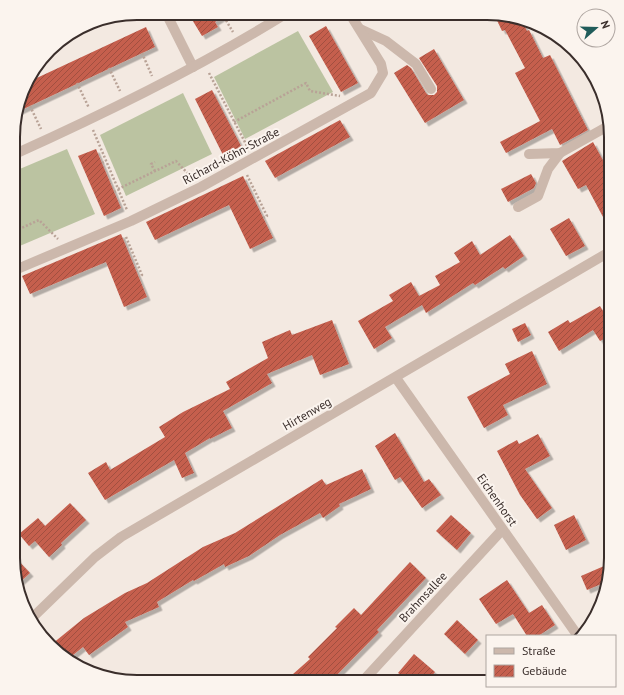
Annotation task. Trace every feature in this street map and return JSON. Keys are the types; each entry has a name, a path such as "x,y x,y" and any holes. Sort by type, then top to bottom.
{"street":[{"path":"170,20 193,67"},
{"path":"20,152 125,103 230,48 276,20"},
{"name":"Richard-Köhn-Straße","path":"20,268 121,226 201,187 253,160 371,93 383,74 381,64 354,20"},
{"path":"360,29 386,41 416,64 431,88"},
{"path":"518,207 538,196 548,169 560,153 604,128"},
{"path":"529,154 560,153"},
{"name":"Hirtenweg","path":"35,615 95,557 121,537 396,378 604,255"},
{"name":"Eichenhorst","path":"396,378 576,633"},
{"name":"Brahmsallee","path":"368,675 502,530"}],"path":[{"path":"142,53 157,86"},
{"path":"203,62 253,160"},
{"path":"109,68 125,103"},
{"path":"77,82 106,161 131,221"},
{"path":"234,122 306,84 310,92 342,96 348,106"},
{"path":"219,104 224,102"},
{"path":"30,106 46,140"},
{"path":"234,133 238,130"},
{"path":"102,163 106,161"},
{"path":"114,192 176,161 201,187"},
{"path":"155,162 151,164 155,171"},
{"path":"243,165 266,216 263,218"},
{"path":"20,228 39,220 66,248"},
{"path":"121,226 132,256 142,276 139,277"}],"green space":[{"path":"298,31 333,92 245,139 214,77"},
{"path":"183,93 212,154 126,196 100,135"},
{"path":"67,149 95,214 20,246 20,169"}],"building":[{"path":"192,20 218,20 215,22 218,27 202,36"},
{"path":"497,21 517,24 525,27 527,31 529,30 543,58 550,55 588,130 560,145 552,129 506,153 500,142 540,121 515,73 525,68 505,30 502,31"},
{"path":"326,26 358,83 341,92 309,36"},
{"path":"146,27 155,47 24,109 26,99 36,78"},
{"path":"434,49 464,100 425,123 394,73 407,65 411,68 426,93 428,95 434,95 437,92 437,86 419,58"},
{"path":"212,90 242,148 224,157 195,99"},
{"path":"340,120 350,137 275,178 265,161"},
{"path":"593,142 604,162 604,219 586,185 578,189 562,161"},
{"path":"96,149 121,208 104,216 78,156"},
{"path":"531,174 536,183 534,188 508,202 501,189"},
{"path":"243,176 273,238 250,249 229,205 155,240 146,222"},
{"path":"569,218 585,246 566,256 550,229"},
{"path":"121,234 147,297 124,307 106,262 30,294 22,276"},
{"path":"510,235 524,256 505,269 503,267 475,285 473,283 426,313 422,305 385,327 392,338 374,349 358,321 393,301 389,295 411,282 419,296 440,285 435,276 460,262 454,253 472,241 480,255"},
{"path":"600,306 604,313 604,339 600,341 593,330 559,351 548,332 568,320 570,323"},
{"path":"332,320 349,364 320,375 312,355 267,374 272,383 223,411 232,428 210,438 185,453 194,473 182,478 174,460 105,500 88,473 106,462 110,470 165,437 159,427 183,412 230,389 226,382 268,358 262,342 290,330 292,335"},
{"path":"525,323 531,335 518,342 512,329"},
{"path":"532,351 547,384 503,405 508,415 484,428 467,397 510,374 505,364"},
{"path":"395,433 424,482 429,479 441,495 422,508 400,477 395,480 375,446"},
{"path":"538,434 550,456 525,469 552,508 537,519 520,495 497,451 517,440 519,444"},
{"path":"362,469 371,489 339,504 340,506 323,518 320,513 280,535 249,556 225,567 224,564 194,581 193,580 157,602 159,607 125,622 128,627 89,655 83,647 73,655 55,641 84,618 125,593 147,583 203,547 235,533 322,479 326,485"},
{"path":"70,503 86,520 61,543 62,545 49,557 35,541 29,546 20,535 20,533 38,518 45,526"},
{"path":"451,515 471,533 457,550 436,531"},
{"path":"574,515 586,540 566,550 554,525"},
{"path":"20,562 30,573 22,580"},
{"path":"410,562 426,578 377,630 379,632 337,675 292,675 310,659 308,657 337,628 335,627 354,608 361,615"},
{"path":"604,566 601,584 587,590 581,576"},
{"path":"507,580 529,613 542,605 555,625 540,635 526,635 513,614 496,624 479,599"},
{"path":"457,620 478,640 465,654 444,634"},
{"path":"414,654 435,672 433,675 401,675 398,673"}]}
